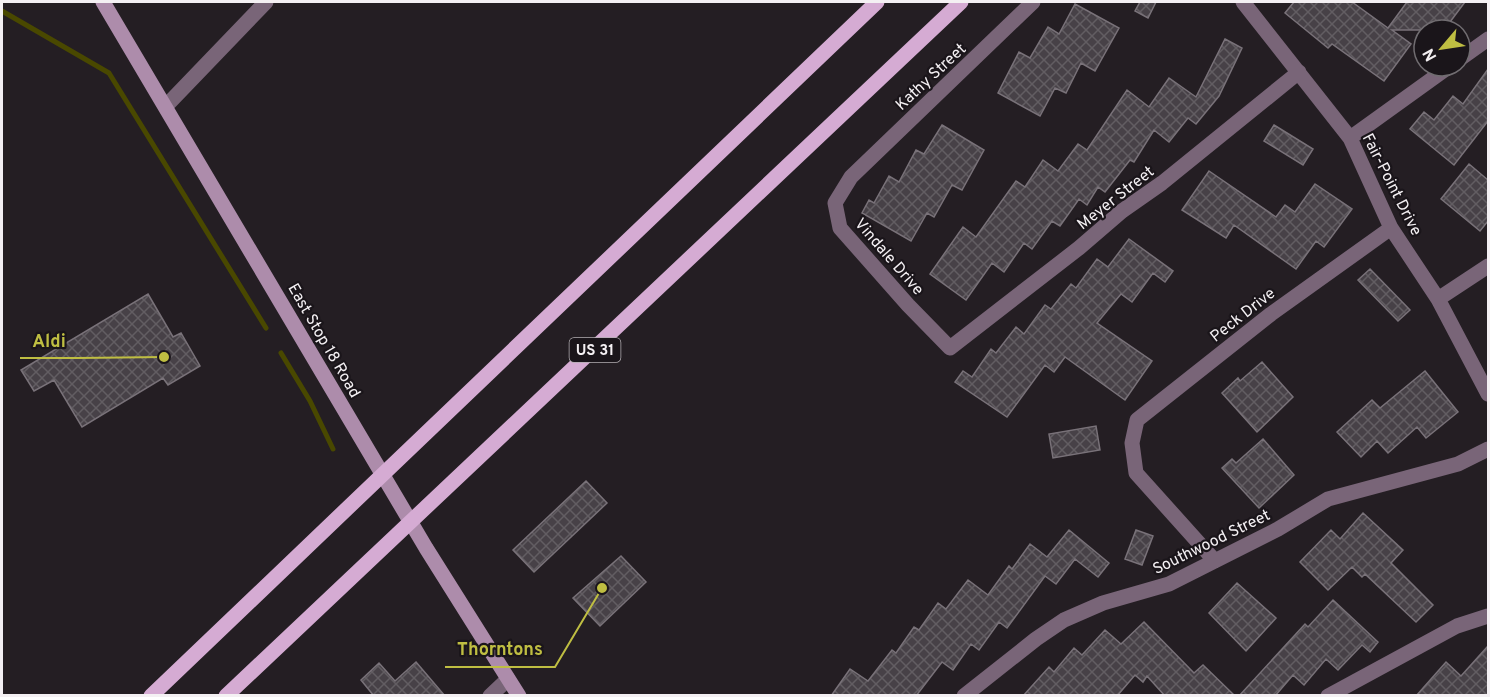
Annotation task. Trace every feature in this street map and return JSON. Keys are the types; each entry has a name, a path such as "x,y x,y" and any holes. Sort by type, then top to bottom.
{"main road":[{"path":"151,696 877,2"},
{"name":"US 31","path":"226,696 960,2"}],"street":[{"name":"East Stop 18 Road","path":"103,2 411,523 519,696"},
{"path":"166,106 266,2"},
{"name":"Kathy Street","path":"851,177 1033,2"},
{"name":"Fair-Point Drive","path":"1244,2 1350,138 1391,228 1438,299 1488,394"},
{"path":"1472,50 1488,39"},
{"name":"Meyer Street","path":"950,348 1079,248 1122,211 1162,183 1299,72"},
{"path":"1350,138 1433,78"},
{"name":"Vindale Drive","path":"851,177 835,202 840,228 908,305 950,348"},
{"name":"Peck Drive","path":"1215,561 1136,473 1132,443 1137,420 1271,314 1391,228"},
{"path":"1438,299 1488,266"},
{"name":"Southwood Street","path":"964,696 1036,639 1064,620 1103,603 1169,585 1278,529 1328,499 1458,464 1488,449"},
{"path":"1328,696 1457,626 1488,616"},
{"path":"490,696 508,679"}],"building":[{"path":"1140,2 1156,2 1148,18 1135,11"},
{"path":"1294,2 1352,2 1388,28 1407,2 1465,2 1453,18 1412,18 1412,30 1392,30 1411,44 1384,81 1332,44 1328,48 1285,13"},
{"path":"1075,4 1119,28 1095,71 1081,63 1066,93 1055,88 1040,116 998,93 1019,52 1030,58 1048,27 1059,34"},
{"path":"1225,39 1242,48 1219,96 1196,124 1188,118 1169,142 1154,130 1134,162 1130,160 1105,192 1098,187 1087,205 1079,199 1060,226 1052,221 1032,249 1024,243 1004,272 992,263 966,300 930,274 963,227 976,237 1016,181 1025,187 1043,160 1058,171 1078,144 1087,150 1127,90 1149,107 1169,78 1196,97"},
{"path":"1488,69 1488,121 1454,165 1410,129 1424,112 1434,120 1453,96 1463,104"},
{"path":"942,125 984,150 962,190 952,185 934,217 927,213 911,241 862,213 869,200 874,203 889,176 899,182 916,150 924,154"},
{"path":"1274,125 1313,149 1303,165 1264,141"},
{"path":"1469,164 1488,180 1488,221 1480,231 1441,199"},
{"path":"1209,171 1276,217 1285,205 1295,212 1315,184 1352,209 1324,247 1316,241 1296,269 1234,225 1226,238 1182,210"},
{"path":"1129,239 1173,271 1165,282 1153,273 1132,302 1121,294 1097,323 1152,361 1125,400 1065,357 1054,372 1045,365 1007,417 955,382 963,371 972,377 991,349 996,353 1016,327 1024,334 1045,305 1051,309 1071,284 1076,288 1097,259 1108,267"},
{"path":"1370,269 1410,310 1398,321 1358,280"},
{"path":"148,294 173,337 181,333 200,366 168,385 163,378 82,427 54,380 34,391 21,370"},
{"path":"1262,362 1293,397 1257,432 1222,393 1238,378 1240,381"},
{"path":"1425,371 1458,412 1426,438 1417,427 1388,453 1377,441 1361,457 1337,432 1372,400 1380,408"},
{"path":"1096,426 1100,450 1053,458 1049,434"},
{"path":"1263,439 1294,475 1259,508 1222,468 1232,459 1236,463"},
{"path":"586,481 607,503 534,572 513,550"},
{"path":"1363,513 1403,550 1391,563 1433,605 1416,622 1365,574 1362,577 1352,567 1328,590 1300,562 1331,530 1340,539"},
{"path":"1069,530 1109,563 1098,577 1075,559 1056,584 1045,576 1007,628 999,622 979,650 971,644 953,670 942,662 916,696 831,696 850,669 868,681 892,650 896,653 914,627 919,630 938,603 946,609 968,580 988,595 1009,566 1012,569 1030,544 1047,557"},
{"path":"1136,530 1153,536 1142,565 1125,559"},
{"path":"621,556 646,582 600,626 573,598"},
{"path":"1237,583 1276,618 1246,651 1209,613"},
{"path":"1333,600 1378,642 1370,652 1362,645 1338,670 1326,659 1304,685 1293,675 1275,696 1239,696 1305,624 1308,627"},
{"path":"1144,622 1194,673 1203,665 1235,696 1165,696 1147,676 1143,682 1135,675 1117,696 1023,696 1049,667 1054,672 1074,648 1082,655 1105,630 1121,644"},
{"path":"1488,646 1488,696 1416,696 1446,662 1461,676"},
{"path":"416,662 445,696 374,696 361,680 379,663 395,681"}],"waterway":[{"path":"2,11 109,73 266,328"},
{"path":"281,353 310,401 333,449"}],"place":[{"name":"Aldi","path":"164,357"},
{"name":"Thorntons","path":"602,588"}]}
